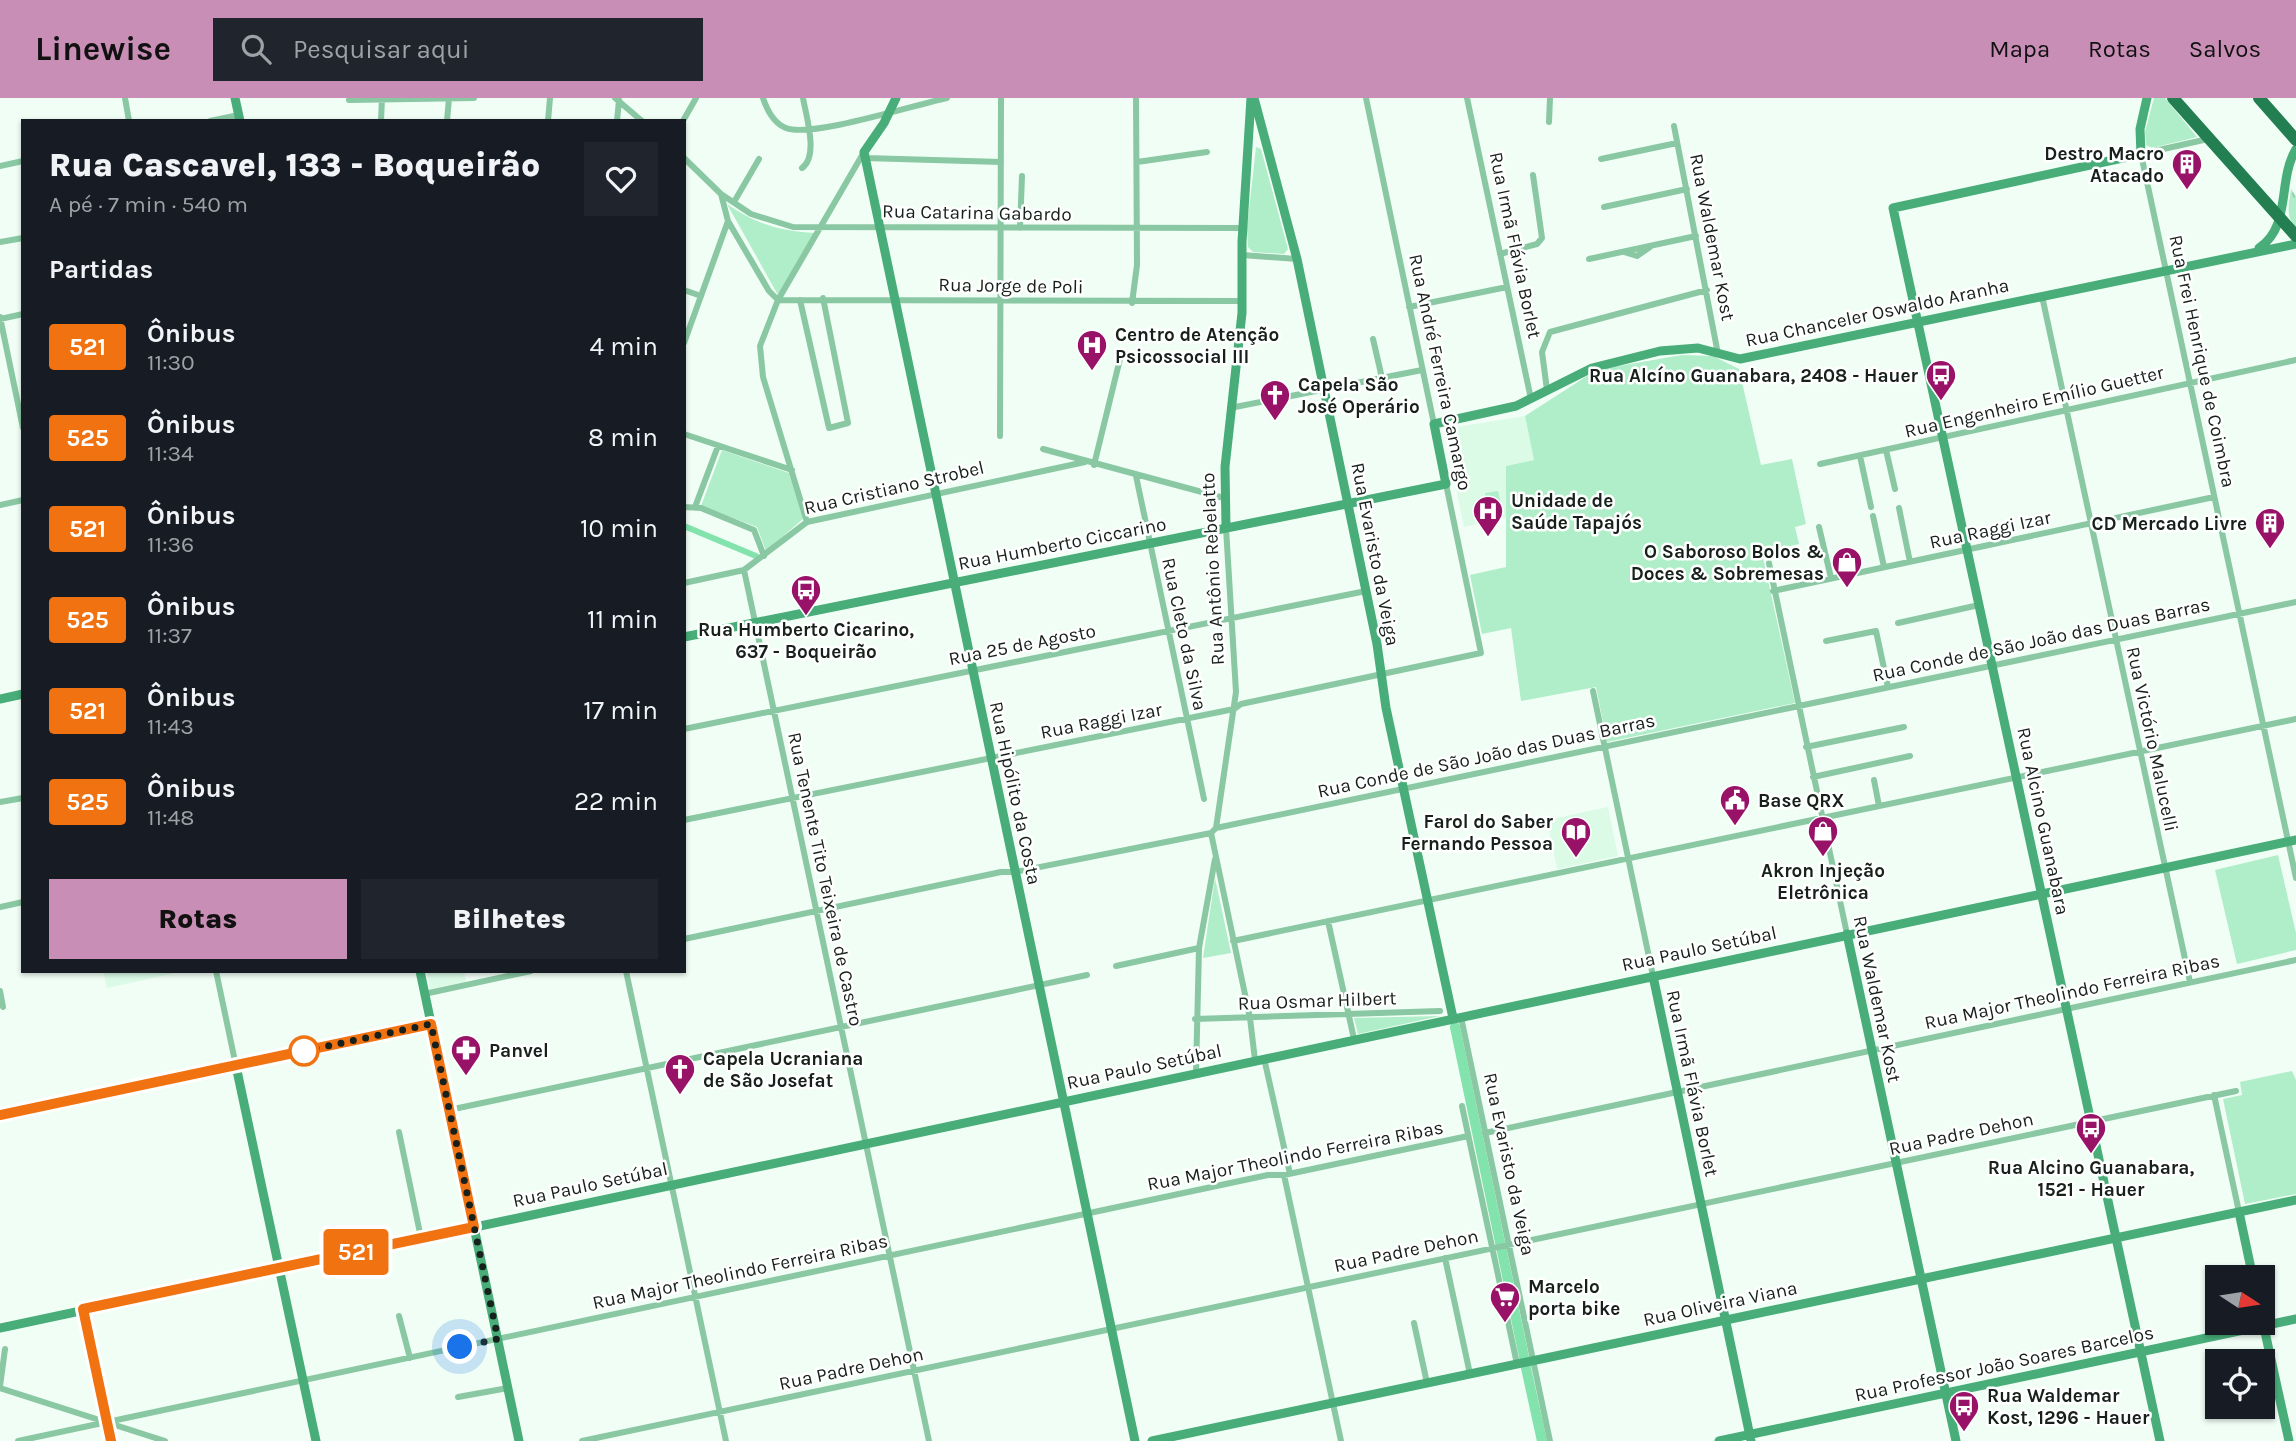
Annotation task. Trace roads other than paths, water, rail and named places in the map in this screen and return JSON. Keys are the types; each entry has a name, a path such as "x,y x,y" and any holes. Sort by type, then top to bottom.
{"highway":[{"path":"2173,98 2282,217 2296,236"},
{"path":"2259,98 2296,140"}],"main road":[{"path":"235,98 239,118"},
{"path":"864,155 896,98"},
{"name":"Rua Evaristo da Veiga","path":"1252,98 1297,259 1404,788 1457,1018"},
{"name":"Rua Antônio Rebelatto","path":"1226,528 1224,498 1230,408 1243,301 1242,228 1252,98"},
{"name":"Rua Frei Henrique de Coimbra","path":"2140,154 2140,129 2147,98"},
{"path":"1250,146 1266,143"},
{"path":"2255,251 2274,235 2282,217 2285,175 2296,149"},
{"name":"Rua Alcino Guanabara","path":"2140,154 1893,208 2160,1441"},
{"name":"Rua Hipólito da Costa","path":"864,155 1135,1441"},
{"name":"Rua Chanceler Oswaldo Aranha","path":"1434,424 1504,410 1603,365 1660,351 1690,347 1740,359 2296,244"},
{"name":"Rua André Ferreira Camargo","path":"1434,424 1446,484"},
{"name":"Rua Humberto Ciccarino","path":"686,636 1446,484"},
{"path":"0,699 21,694"},
{"name":"Rua Paulo Setúbal","path":"0,1328 2292,840"},
{"name":"Rua Waldemar Kost","path":"1847,934 1956,1441"},
{"path":"420,973 519,1441"},
{"name":"Rua Irmã Flávia Borlet","path":"1653,976 1751,1438"},
{"path":"0,1115 431,1024"},
{"path":"236,1066 316,1441"},
{"name":"Rua Oliveira Viana","path":"1152,1441 2296,1200"},
{"path":"2239,1212 2250,1265"},
{"name":"Rua Professor João Soares Barcelos","path":"2275,1322 2296,1319"},
{"name":"Rua Professor João Soares Barcelos","path":"1719,1441 1751,1438 2212,1335"},
{"path":"2266,1335 2289,1441"}],"street":[{"path":"125,98 130,119"},
{"path":"447,119 449,98"},
{"path":"349,100 474,98"},
{"path":"548,119 550,98"},
{"path":"684,119 696,98"},
{"path":"763,98 776,121 784,127 809,132 947,98"},
{"path":"802,169 809,159 809,132 803,98"},
{"path":"1000,436 1001,98"},
{"path":"1132,303 1137,229 1136,98"},
{"name":"Rua André Ferreira Camargo","path":"1367,98 1434,424"},
{"name":"Rua Irmã Flávia Borlet","path":"1467,98 1531,399"},
{"path":"1549,122 1550,98"},
{"path":"381,119 382,99"},
{"path":"617,119 618,99"},
{"path":"618,99 640,119"},
{"name":"Rua Waldemar Kost","path":"1674,126 1718,354"},
{"path":"2140,154 2210,139"},
{"path":"1601,159 1677,143"},
{"path":"1137,162 1207,152"},
{"name":"Rua Frei Henrique de Coimbra","path":"2140,154 2263,726 2292,840 2296,878"},
{"path":"807,522 761,360 764,332 778,300 864,155 1001,162"},
{"path":"734,202 759,159"},
{"name":"Rua Catarina Gabardo","path":"686,160 721,194 751,214 793,227 1242,228"},
{"path":"0,166 21,161"},
{"path":"1500,254 1537,244 1542,238 1533,175"},
{"path":"1020,228 1022,176"},
{"path":"1604,207 1686,189"},
{"path":"721,194 728,221 769,291 778,300"},
{"path":"686,337 728,221"},
{"path":"1589,259 1696,236"},
{"path":"0,242 21,238"},
{"path":"1242,255 1297,259"},
{"path":"1409,307 1507,287"},
{"path":"1547,390 1542,352 1550,332 1707,290"},
{"path":"686,291 701,296"},
{"name":"Rua Victório Malucelli","path":"2042,296 2190,982"},
{"path":"800,300 829,428 848,423 823,298"},
{"name":"Rua Jorge de Poli","path":"778,300 893,298 1132,303 1243,301"},
{"path":"21,314 0,318 21,418"},
{"path":"1373,339 1381,378"},
{"path":"1094,465 1121,359"},
{"name":"Rua Engenheiro Emílio Guetter","path":"1821,464 1943,438 1952,433 2296,360"},
{"path":"1230,408 1422,370"},
{"path":"686,436 792,470"},
{"path":"695,507 718,446"},
{"path":"1043,449 1094,465 1224,498"},
{"path":"1886,450 1895,489"},
{"path":"1860,456 1871,507"},
{"name":"Rua Cristiano Strobel","path":"686,583 744,570 807,522 1084,462"},
{"name":"Rua Cleto da Silva","path":"1136,476 1203,799"},
{"name":"Rua André Ferreira Camargo","path":"1446,484 1480,653"},
{"name":"Rua Raggi Izar","path":"1773,591 2214,497"},
{"path":"0,505 21,500"},
{"path":"686,507 695,507 754,530 764,556"},
{"path":"1899,508 1910,562"},
{"path":"1873,516 1884,567"},
{"path":"1819,527 1831,578"},
{"name":"Rua Antônio Rebelatto","path":"1213,830 1234,709 1233,618 1226,528"},
{"name":"Rua Waldemar Kost","path":"1769,563 1847,934"},
{"name":"Rua Tenente Tito Teixeira de Castro","path":"744,570 929,1441"},
{"name":"Rua 25 de Agosto","path":"686,729 1366,591"},
{"name":"Rua Conde de São João das Duas Barras","path":"686,939 1001,872 1015,872 2296,602"},
{"path":"1898,622 1979,605"},
{"path":"1826,641 1876,631 1888,687"},
{"name":"Rua Raggi Izar","path":"686,820 1187,719 1234,709 1241,704 1480,653"},
{"name":"Rua Irmã Flávia Borlet","path":"1593,691 1653,976"},
{"path":"1233,941 2296,719"},
{"path":"1806,747 1904,727"},
{"path":"1813,777 1910,756"},
{"path":"1874,780 1879,806"},
{"path":"0,802 21,798"},
{"path":"1213,830 1233,941 1287,1174 1341,1441"},
{"path":"1196,1073 1195,1019 1199,948 1216,857"},
{"path":"0,897 1,907 21,902"},
{"path":"1328,921 1354,1039"},
{"path":"1116,966 1199,948"},
{"name":"Rua Major Theolindo Ferreira Ribas","path":"1485,1133 2296,960"},
{"path":"216,973 236,1066"},
{"path":"424,994 522,973"},
{"path":"626,973 726,1441"},
{"path":"449,1110 1087,975"},
{"path":"0,991 3,1007"},
{"name":"Rua Osmar Hilbert","path":"1195,1019 1440,1011"},
{"name":"Rua Evaristo da Veiga","path":"1457,1018 1485,1133 1550,1441"},
{"name":"Rua Padre Dehon","path":"582,1441 2236,1090"},
{"path":"2214,1095 2239,1212"},
{"name":"Rua Evaristo da Veiga","path":"1462,1106 1517,1364"},
{"path":"400,1132 421,1238"},
{"name":"Rua Major Theolindo Ferreira Ribas","path":"18,1441 1272,1174 1287,1174 1468,1136"},
{"path":"1445,1258 1470,1374"},
{"path":"83,1309 111,1441"},
{"path":"399,1316 410,1358"},
{"path":"1414,1323 1427,1383"},
{"path":"5,1349 0,1387 165,1441"},
{"path":"458,1396 508,1388"},
{"path":"2289,1441 2296,1440"}],"waterway":[{"path":"686,527 756,556"},
{"path":"1455,1027 1524,1357"},
{"path":"1526,1368 1542,1441"}],"place":[{"name":"Destro Macro Atacado","path":"2187,191"},
{"name":"Centro de Atenção Psicossocial III","path":"1092,372"},
{"name":"Rua Alcíno Guanabara, 2408 - Hauer","path":"1941,402"},
{"name":"Capela São José Operário","path":"1275,422"},
{"name":"Unidade de Saúde Tapajós","path":"1488,538"},
{"name":"CD Mercado Livre","path":"2270,550"},
{"name":"O Saboroso Bolos & Doces & Sobremesas","path":"1847,589"},
{"name":"Rua Humberto Cicarino, 637 - Boqueirão","path":"806,617"},
{"name":"Base QRX","path":"1735,827"},
{"name":"Akron Injeção Eletrônica","path":"1823,858"},
{"name":"Farol do Saber Fernando Pessoa","path":"1576,859"},
{"name":"Panvel","path":"466,1077"},
{"name":"Capela Ucraniana de São Josefat","path":"680,1096"},
{"name":"Rua Alcino Guanabara, 1521 - Hauer","path":"2091,1155"},
{"name":"Marcelo porta bike","path":"1505,1324"},
{"name":"Rua Waldemar Kost, 1296 - Hauer","path":"1964,1433"}]}
